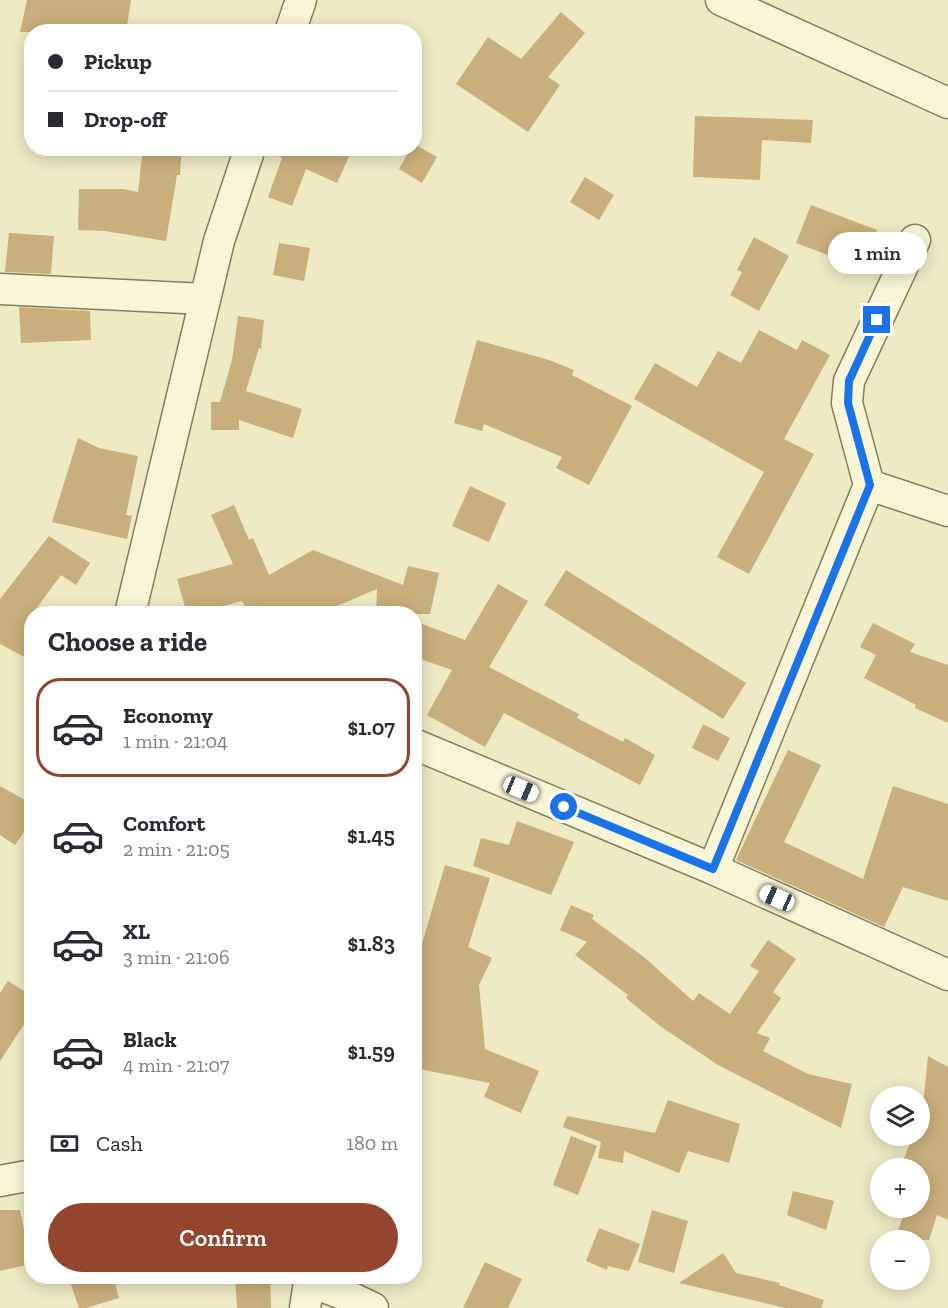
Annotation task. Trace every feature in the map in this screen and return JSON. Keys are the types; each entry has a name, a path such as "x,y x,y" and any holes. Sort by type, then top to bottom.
{"street":[{"path":"293,24 301,0"},
{"path":"721,0 948,103"},
{"path":"132,606 219,241 247,156"},
{"path":"713,869 870,485 848,403 849,381 915,240"},
{"path":"0,289 205,299"},
{"path":"870,485 948,512"},
{"path":"422,747 713,869 948,975"},
{"path":"0,1181 24,1176"},
{"path":"308,1289 348,1296 374,1308"}],"building":[{"path":"27,0 131,0 127,24 24,24 24,32 20,32"},
{"path":"561,12 585,33 548,77 560,85 528,132 456,84 488,37 521,59"},
{"path":"695,116 813,120 811,143 762,140 760,180 693,177"},
{"path":"422,149 437,157 422,183 399,169 406,156 422,156"},
{"path":"142,156 181,156 180,175 177,175 166,241 105,231 78,230 79,189 123,189 138,192"},
{"path":"278,156 349,156 337,183 306,169 292,206 268,197 282,158"},
{"path":"585,177 614,195 599,220 570,202"},
{"path":"811,205 877,230 862,268 796,243"},
{"path":"9,233 54,236 51,274 5,272"},
{"path":"754,237 789,256 759,311 730,295 742,272 737,270"},
{"path":"279,243 310,248 304,281 273,275"},
{"path":"19,307 90,311 91,340 21,343"},
{"path":"238,316 264,320 261,349 259,348 246,391 302,409 293,438 239,420 239,430 211,430 211,402 220,402 232,360"},
{"path":"759,330 797,350 802,340 830,355 784,439 814,454 749,574 717,557 764,472 634,399 655,363 697,387 718,351 741,363"},
{"path":"477,340 549,360 574,370 572,375 632,406 589,485 556,468 562,457 484,424 482,431 454,423"},
{"path":"78,438 99,448 138,456 126,515 132,516 127,539 52,522"},
{"path":"470,486 506,503 489,542 452,526"},
{"path":"234,505 249,540 253,538 269,575 313,550 403,585 408,566 439,573 430,614 422,614 422,606 376,606 377,589 337,606 245,606 242,601 224,606 185,606 177,579 233,564 211,515"},
{"path":"49,536 90,563 76,585 61,575 38,606 24,606 24,657 0,644 0,599"},
{"path":"566,570 746,683 723,719 544,605"},
{"path":"498,584 528,601 489,667 579,714 577,718 623,742 625,738 655,755 640,785 504,713 485,747 427,715 452,670 422,660 422,624 465,640"},
{"path":"873,623 915,644 910,652 948,665 948,723 915,708 916,705 864,678 876,655 860,647"},
{"path":"703,724 730,738 718,761 692,748"},
{"path":"788,750 821,765 784,842 863,879 893,786 948,804 948,901 903,887 884,927 736,860"},
{"path":"0,786 24,800 24,832 15,845 0,835"},
{"path":"517,821 574,842 551,895 473,866 481,838 509,845"},
{"path":"445,865 490,878 468,947 492,958 479,985 485,1049 539,1071 521,1113 484,1097 490,1083 422,1070 422,944"},
{"path":"571,905 594,915 592,919 644,957 693,1001 699,993 730,1014 759,971 750,966 768,940 796,959 773,992 781,998 757,1033 770,1038 763,1051 808,1074 852,1084 841,1128 718,1065 660,1026 626,998 628,995 575,955 587,942 560,930"},
{"path":"8,981 24,991 24,1024 0,1061 0,993"},
{"path":"928,1056 948,1067 948,1220 937,1215 930,1237 930,1230 898,1230 903,1218 930,1218 930,1158 904,1158 909,1146 930,1146 930,1086 925,1086"},
{"path":"668,1100 740,1124 729,1163 688,1151 679,1173 624,1151 623,1163 598,1158 601,1142 563,1127 567,1116 655,1133"},
{"path":"571,1136 597,1146 578,1195 553,1185"},
{"path":"793,1191 834,1201 826,1230 787,1215"},
{"path":"0,1210 20,1210 24,1230 24,1266 0,1271"},
{"path":"652,1210 688,1221 674,1273 638,1262"},
{"path":"599,1228 640,1244 629,1271 608,1266 607,1270 586,1261"},
{"path":"723,1253 736,1273 780,1283 779,1285 824,1300 821,1308 786,1308 679,1283"},
{"path":"485,1262 522,1279 508,1308 463,1308"},
{"path":"71,1284 115,1284 119,1298 79,1308"},
{"path":"236,1284 270,1284 271,1308 237,1308"}],"route":[{"path":"564,807 713,869 870,485 848,403 849,381 877,320"}]}
